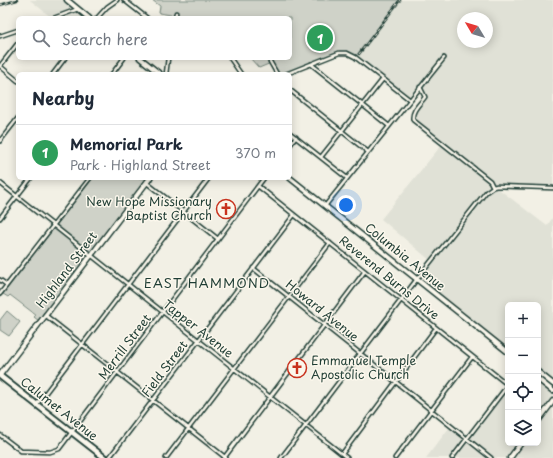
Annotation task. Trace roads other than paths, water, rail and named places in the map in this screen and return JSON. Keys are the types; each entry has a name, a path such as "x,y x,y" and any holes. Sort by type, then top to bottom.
{"main road":[{"name":"Calumet Avenue","path":"0,375 105,458"}],"street":[{"path":"67,0 87,16"},
{"path":"98,16 116,0"},
{"path":"124,0 144,16"},
{"path":"59,16 78,9"},
{"path":"0,36 16,31"},
{"path":"16,46 0,66 16,79"},
{"path":"291,72 334,54 347,53 355,57 410,100"},
{"path":"325,206 444,58"},
{"path":"54,72 64,60"},
{"path":"114,72 122,60"},
{"path":"142,60 158,72"},
{"path":"166,72 168,60"},
{"path":"231,60 240,72"},
{"path":"269,60 275,72"},
{"path":"311,64 389,126"},
{"path":"320,157 383,79"},
{"path":"420,86 425,97 414,112 412,117 413,120 490,181 493,187"},
{"path":"292,92 368,152"},
{"path":"0,141 16,121"},
{"path":"292,134 347,178"},
{"path":"292,142 296,137"},
{"path":"0,218 29,180"},
{"path":"0,294 88,180"},
{"name":"Highland Street","path":"0,375 149,180"},
{"path":"37,405 207,180"},
{"name":"Merrill Street","path":"0,435 21,451 50,452 58,450 262,180"},
{"name":"Columbia Avenue","path":"292,180 505,350"},
{"name":"Tapper Avenue","path":"0,183 347,458"},
{"path":"147,183 218,239"},
{"name":"Reverend Burns Drive","path":"258,186 505,383"},
{"path":"281,458 417,279 486,192 493,187 553,188"},
{"name":"Field Street","path":"109,458 294,215"},
{"path":"166,458 330,243"},
{"name":"Howard Avenue","path":"253,268 492,458"},
{"path":"45,315 225,458 365,271"},
{"path":"0,280 7,286"},
{"path":"342,454 436,328"},
{"path":"395,458 472,357"},
{"path":"540,374 553,384"},
{"path":"541,381 553,391"},
{"path":"452,458 505,389"},
{"path":"541,417 553,401"},
{"path":"510,458 520,446"}],"railway":[{"path":"0,5 17,0"},
{"path":"359,54 400,0"}],"place":[{"name":"Memorial Park","path":"320,38"},
{"name":"New Hope Missionary Baptist Church","path":"226,209"},
{"name":"Emmanuel Temple Apostolic Church","path":"297,368"}],"district":[{"name":"EAST HAMMOND","path":"207,283"}]}
